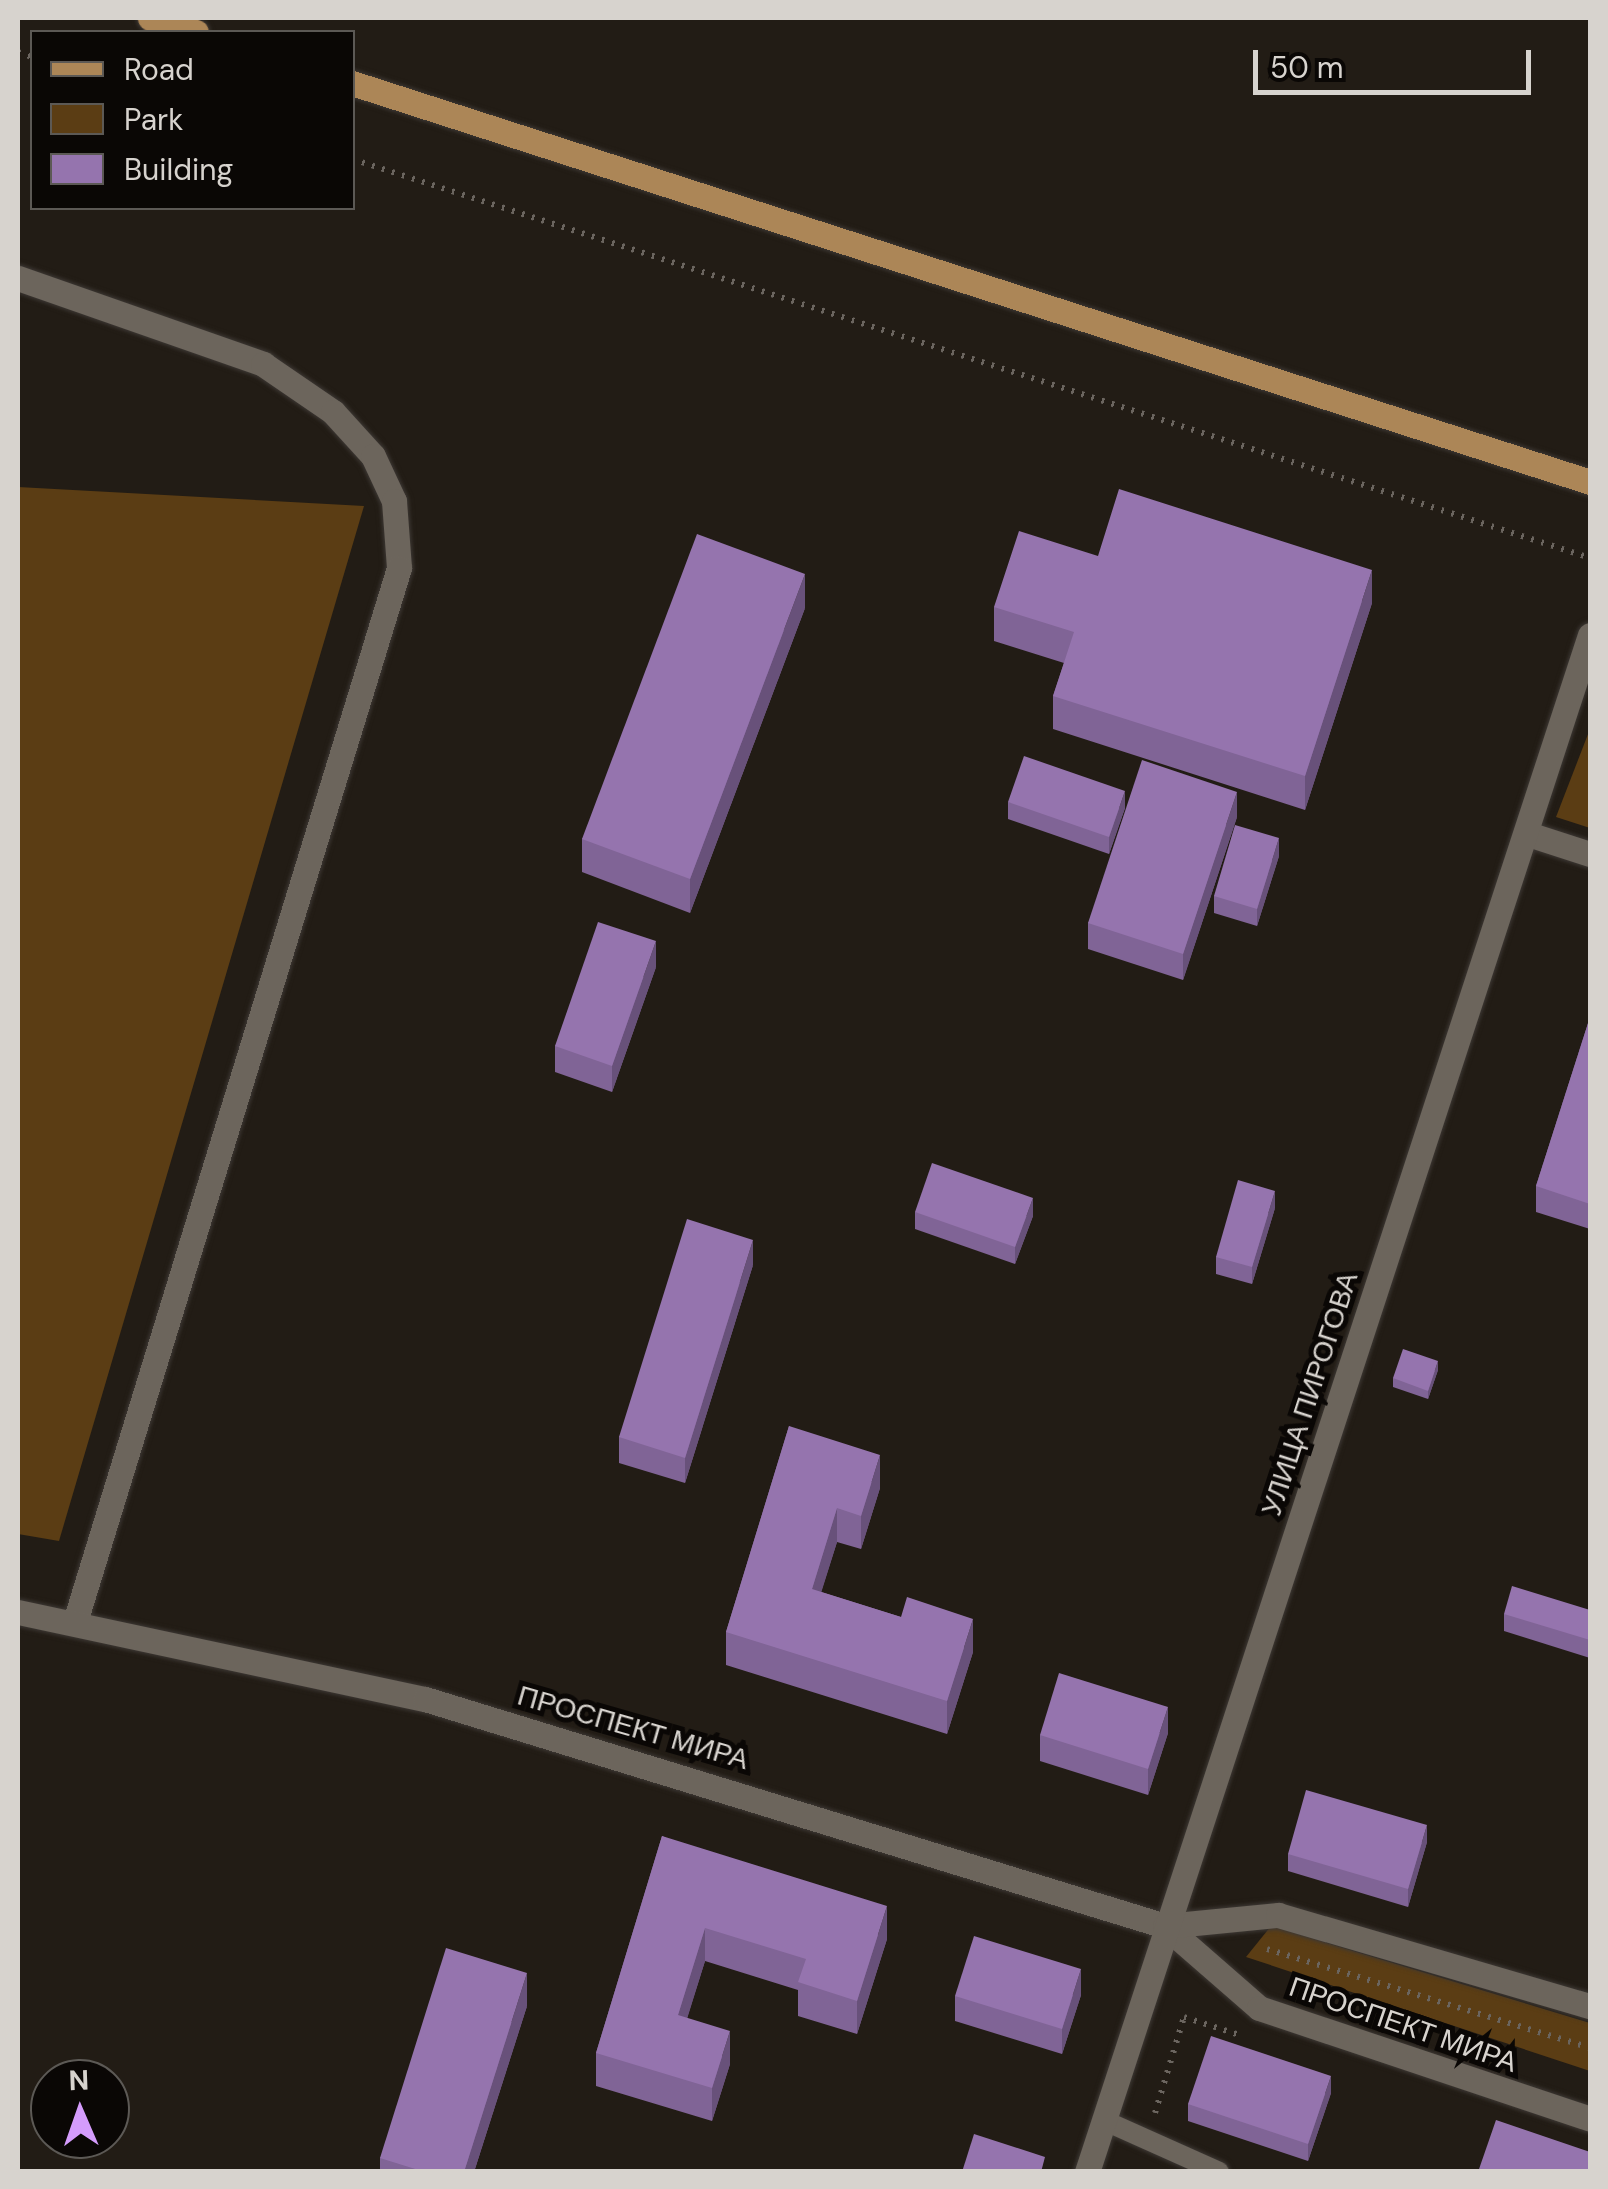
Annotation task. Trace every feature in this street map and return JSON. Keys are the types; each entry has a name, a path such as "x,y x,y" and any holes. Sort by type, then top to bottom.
{"main road":[{"path":"150,18 189,30"},
{"path":"355,84 1590,482"}],"street":[{"path":"18,278 263,364 333,412 373,456 394,501 399,568 75,1622"},
{"name":"УЛИЦА ПИРОГОВА","path":"1087,2172 1590,635"},
{"path":"1528,834 1590,854"},
{"name":"ПРОСПЕКТ МИРА","path":"18,1612 426,1699 1165,1926 1278,1915 1590,2006"},
{"name":"ПРОСПЕКТ МИРА","path":"1165,1926 1259,2008 1590,2120"}],"lane":[{"path":"1103,2120 1148,2136 1219,2172"}],"path":[{"path":"355,161 1590,558"},
{"path":"1244,1942 1590,2048"},
{"path":"1148,2136 1184,2017 1258,2042"}],"green space":[{"path":"18,487 364,506 59,1541 18,1534"},
{"path":"1590,729 1590,828 1556,817"},
{"path":"1271,1926 1590,2023 1590,2071 1246,1957"}],"building":[{"path":"1119,489 1372,570 1305,776 1053,696 1074,632 994,607 1019,531 1098,556"},
{"path":"697,534 805,574 690,879 582,839"},
{"path":"1024,756 1125,791 1109,837 1008,802"},
{"path":"1142,760 1237,792 1183,954 1088,923"},
{"path":"1235,825 1279,838 1257,909 1214,896"},
{"path":"598,922 656,941 612,1066 555,1046"},
{"path":"1590,1017 1590,1204 1536,1186"},
{"path":"932,1163 1033,1198 1015,1247 915,1212"},
{"path":"1238,1180 1275,1191 1252,1267 1216,1257"},
{"path":"687,1219 753,1240 685,1458 619,1437"},
{"path":"1403,1349 1438,1361 1428,1391 1393,1378"},
{"path":"789,1426 880,1455 861,1516 837,1508 812,1589 901,1617 907,1597 973,1619 947,1701 726,1632"},
{"path":"1512,1586 1590,1610 1590,1640 1504,1614"},
{"path":"1059,1673 1168,1707 1148,1769 1040,1735"},
{"path":"1306,1790 1427,1825 1408,1889 1288,1854"},
{"path":"662,1836 887,1906 857,2001 798,1982 806,1959 705,1928 678,2015 730,2031 712,2088 596,2053"},
{"path":"974,1936 1081,1969 1062,2029 955,1996"},
{"path":"446,1948 527,1973 464,2172 425,2172 380,2158"},
{"path":"1211,2036 1331,2076 1308,2144 1188,2104"},
{"path":"1496,2120 1590,2152 1590,2172 1478,2172"},
{"path":"974,2134 1045,2157 1041,2172 962,2172"}]}
